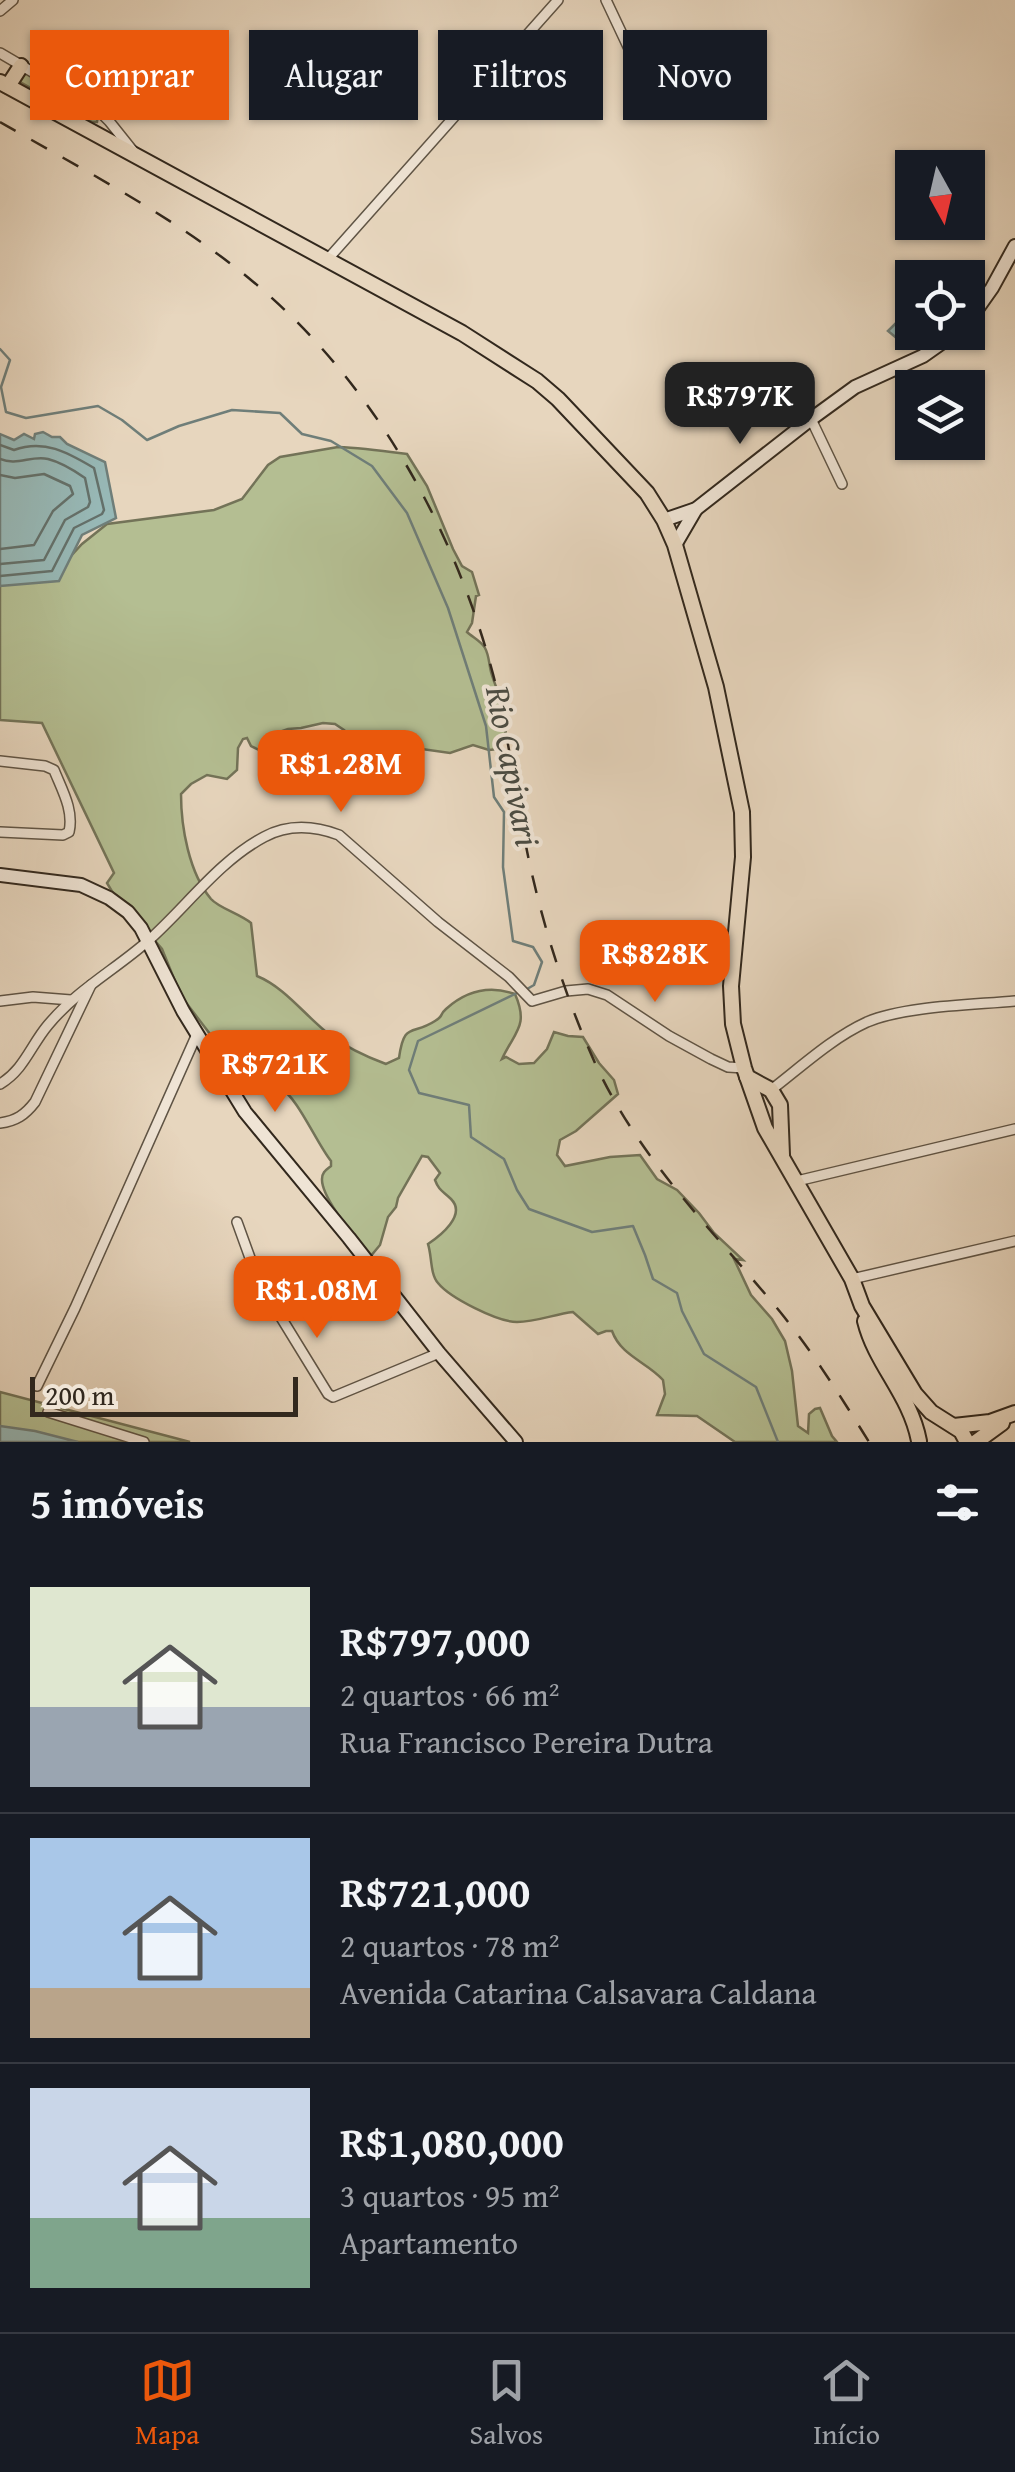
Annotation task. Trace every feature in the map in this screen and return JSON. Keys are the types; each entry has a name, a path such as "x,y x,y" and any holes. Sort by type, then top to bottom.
{"main road":[{"path":"20,66 4,84 462,333 536,381 654,502 675,545 716,686 742,812 743,857 731,1005 746,1072 765,1128 852,1279 870,1335 911,1412 919,1442"},
{"path":"746,1072 770,1090 780,1105 782,1156"},
{"path":"756,1103 770,1090"},
{"path":"765,1128 782,1124"},
{"path":"862,1306 915,1394 931,1412 960,1430 967,1442"},
{"path":"919,1442 930,1428 990,1422 1015,1414"},
{"path":"976,1442 1015,1414"}],"street":[{"path":"0,11 13,0"},
{"path":"326,260 558,0"},
{"path":"606,0 623,36"},
{"path":"0,53 99,110 137,157"},
{"path":"985,298 1009,269 1015,246"},
{"path":"664,520 696,509 855,387 931,350"},
{"path":"811,418 842,484"},
{"path":"675,545 696,509"},
{"path":"0,761 54,770 72,821 69,832 62,835 0,832"},
{"path":"0,1084 12,1077 71,1000 148,941 230,861 266,836 294,828 319,828 339,836 509,977 526,998 536,1001 588,989 607,996 711,1059 746,1072"},
{"path":"0,875 81,885 128,912 244,1112 516,1442"},
{"path":"0,1123 15,1120 35,1102 94,980"},
{"path":"0,1001 71,1000"},
{"path":"770,1090 837,1039 870,1021 911,1012 1015,1000"},
{"path":"37,1386 197,1034"},
{"path":"797,1181 1015,1129"},
{"path":"236,1222 258,1280 328,1394 333,1396 363,1386 439,1353"},
{"path":"852,1279 1015,1242"},
{"path":"48,1412 144,1442"}],"green space":[{"path":"30,75 30,88 20,82 18,77"},
{"path":"338,447 407,454 427,486 453,549 462,566 472,572 479,595 467,632 487,654 506,721 503,740 498,749 473,745 450,753 422,749 413,752 392,744 373,759 335,724 288,729 268,736 259,750 247,738 243,739 238,748 237,770 227,779 207,775 181,794 185,835 203,888 215,902 251,923 257,976 286,995 330,1035 386,1064 399,1058 410,1031 438,1019 446,1009 478,991 515,994 519,1005 519,1028 502,1059 534,1063 547,1049 554,1032 583,1037 614,1080 618,1094 560,1140 557,1155 565,1166 640,1155 657,1179 677,1190 743,1260 734,1259 751,1295 785,1341 798,1426 808,1433 809,1414 820,1408 837,1442 735,1442 697,1416 657,1415 665,1394 663,1380 628,1353 612,1331 598,1334 573,1312 531,1321 509,1321 487,1314 444,1289 435,1279 428,1244 450,1224 456,1212 451,1199 438,1186 435,1180 440,1173 428,1157 422,1156 388,1217 380,1245 370,1257 327,1197 322,1177 331,1161 293,1100 276,1086 240,1085 232,1079 213,1038 181,996 162,949 123,910 107,883 114,873 42,723 0,720 0,571 68,559 107,524 214,510 242,499 268,465 280,457"},
{"path":"0,1392 190,1442 0,1442"}],"water":[{"path":"43,432 105,462 116,518 82,535 59,581 0,586 0,434 14,440 24,434 34,439 35,434"},
{"path":"0,1426 35,1431 78,1442 0,1442"}],"waterway":[{"name":"Rio Capivari","path":"0,349 10,360 1,387 6,412 26,418 98,406 147,440 232,410 280,413 302,434 331,441 372,466 407,513 448,608 486,726 494,797 504,812 503,867 513,941 533,947 542,962 534,985 527,989"},
{"name":"Rio Capivari","path":"519,992 418,1041 409,1070 419,1093 469,1105 471,1137 504,1159 529,1209 592,1232 633,1226 653,1279 677,1293 704,1354 756,1387 778,1442"}],"railway":[{"path":"0,122 129,196 222,257 294,319 370,409 430,510 476,618 498,696 540,906 564,986 595,1063 613,1099 656,1164 793,1328 869,1442"}]}
